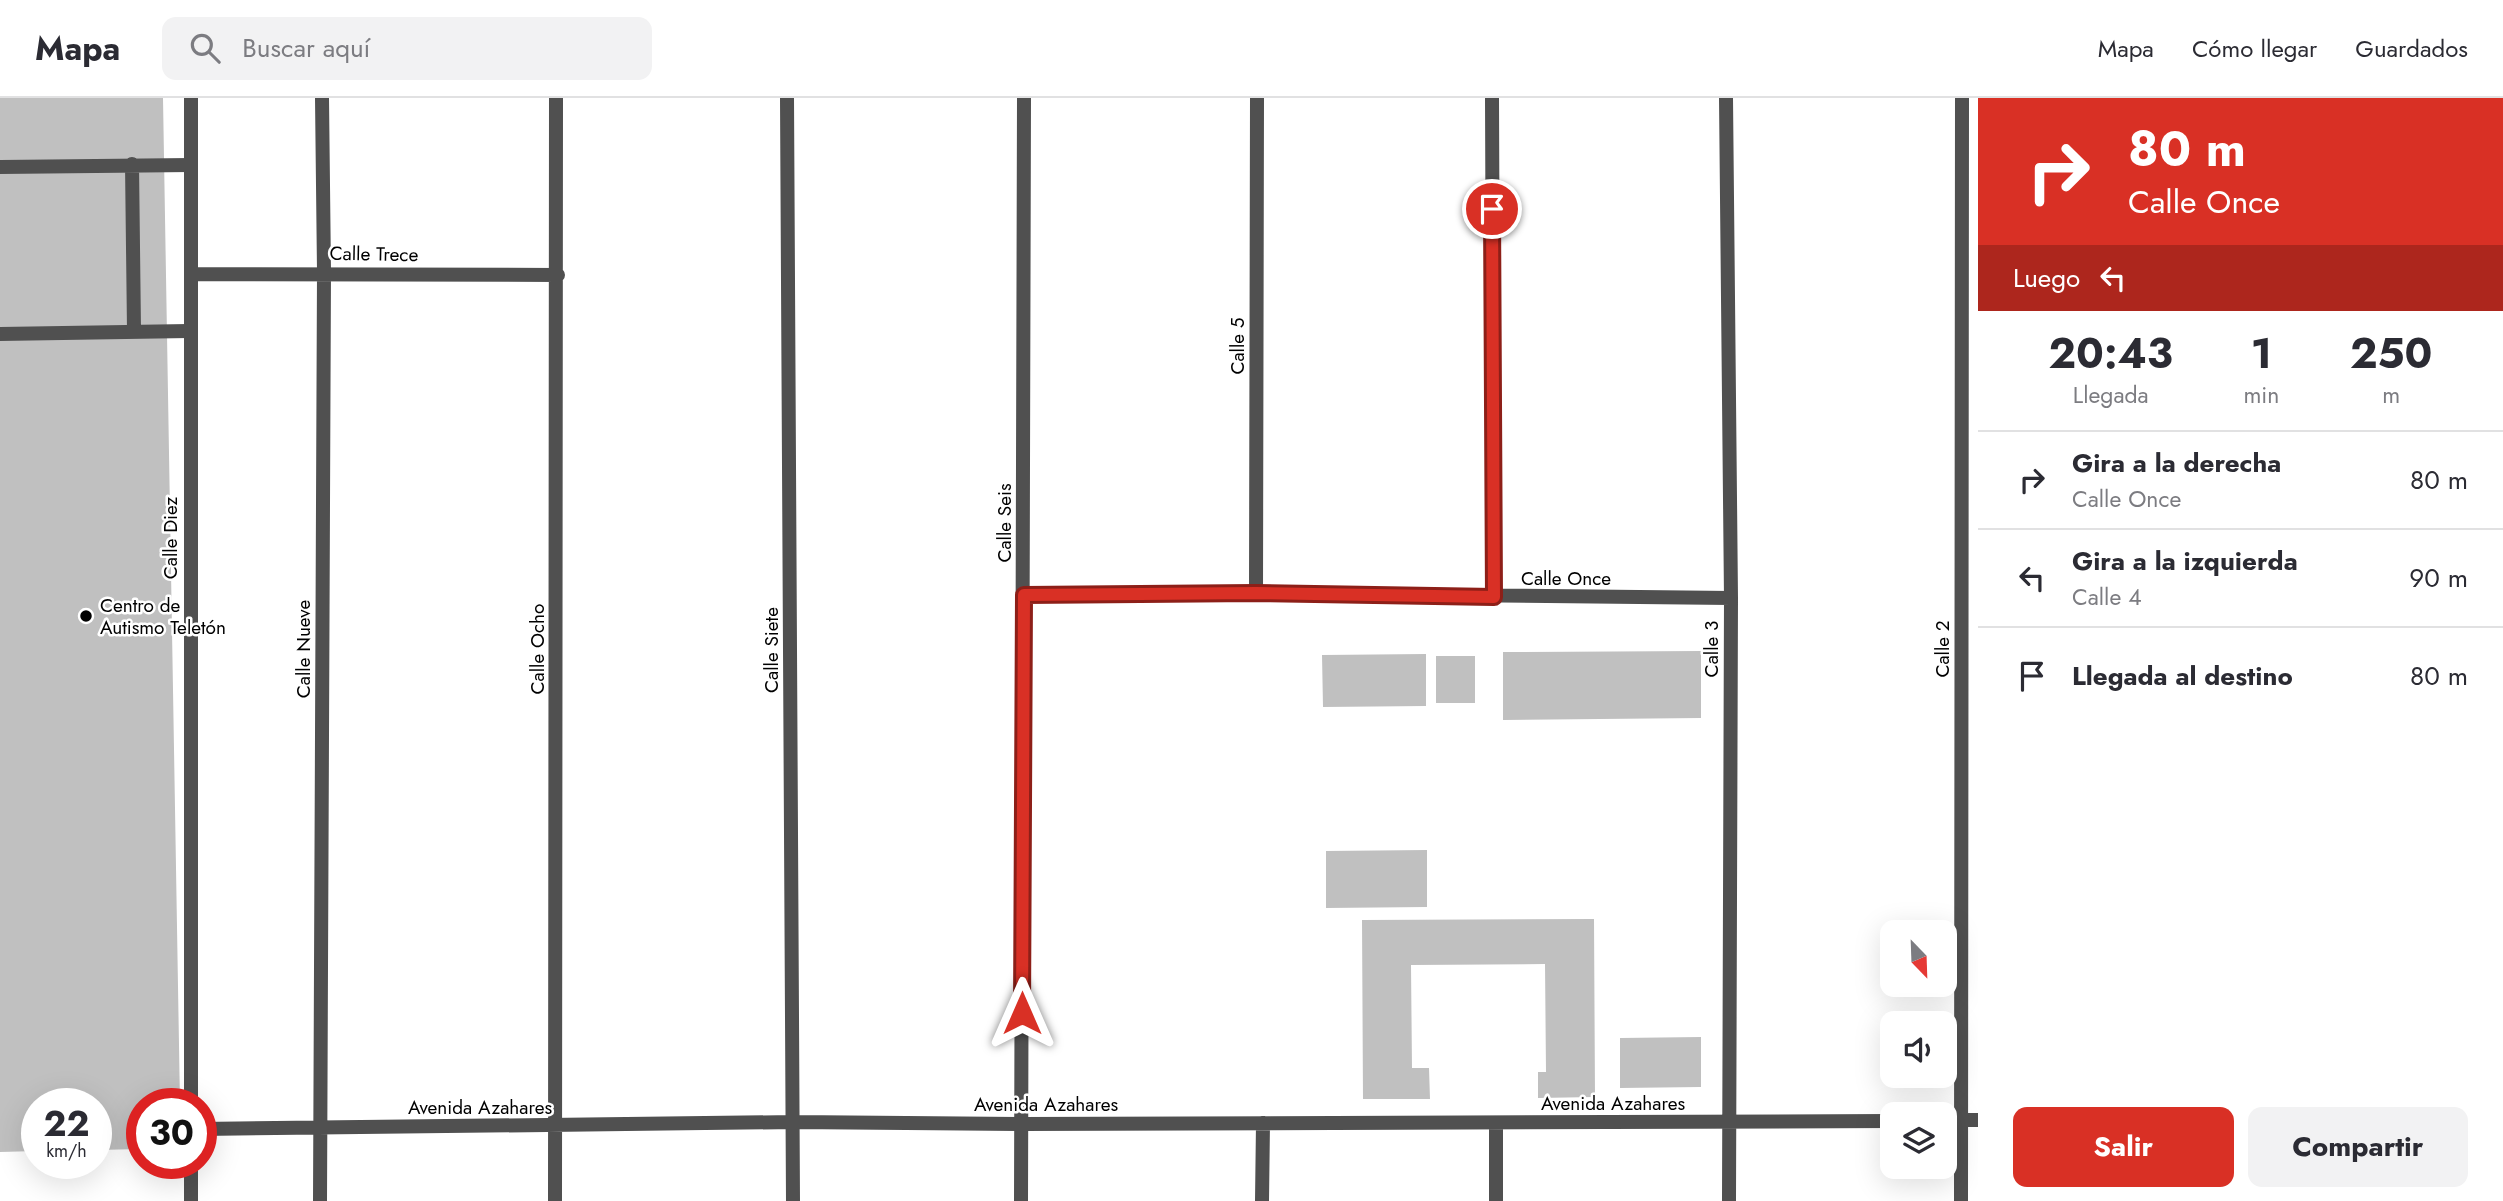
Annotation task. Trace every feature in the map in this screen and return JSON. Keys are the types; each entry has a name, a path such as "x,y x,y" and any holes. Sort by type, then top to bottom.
{"street":[{"name":"Calle Diez","path":"191,98 191,1088"},
{"name":"Calle Nueve","path":"320,1201 324,272 322,98"},
{"name":"Calle Ocho","path":"555,1201 558,275 556,98"},
{"name":"Calle Siete","path":"787,98 793,1201"},
{"name":"Calle Seis","path":"1021,1201 1024,98"},
{"name":"Calle 5","path":"1256,593 1257,98"},
{"path":"1492,98 1494,597"},
{"name":"Calle 3","path":"1726,98 1731,598 1728,1201"},
{"name":"Calle 2","path":"1961,1201 1962,98"},
{"path":"132,164 134,330"},
{"path":"0,167 191,165"},
{"name":"Calle Trece","path":"191,274 324,272 558,275"},
{"path":"0,334 189,331"},
{"name":"Calle Once","path":"1024,595 1256,593 1731,598"},
{"path":"1957,1120 1978,1120"},
{"name":"Avenida Azahares","path":"217,1129 794,1122 1022,1124 1880,1121"},
{"path":"1262,1201 1263,1123"},
{"path":"1496,1123 1496,1201"},
{"path":"191,1179 191,1201"}],"building":[{"name":"Centro de Autismo Teletón","path":"0,98 163,98 180,1088 126,1088 126,1149 112,1150 112,1088 21,1088 21,1151 0,1152"},
{"path":"1701,651 1701,718 1503,720 1503,652"},
{"path":"1426,654 1426,706 1323,707 1322,655"},
{"path":"1436,656 1475,656 1475,703 1436,703"},
{"path":"1427,850 1427,907 1326,908 1326,851"},
{"path":"1594,919 1595,1097 1538,1098 1538,1072 1546,1072 1545,964 1411,965 1412,1068 1429,1068 1430,1099 1363,1099 1362,920"},
{"path":"1701,1037 1701,1087 1620,1088 1620,1038"}],"place":[{"name":"Centro de Autismo Teletón","path":"86,616"}],"route":[{"path":"1022,1013 1024,595 1256,593 1494,597 1492,209"}]}
